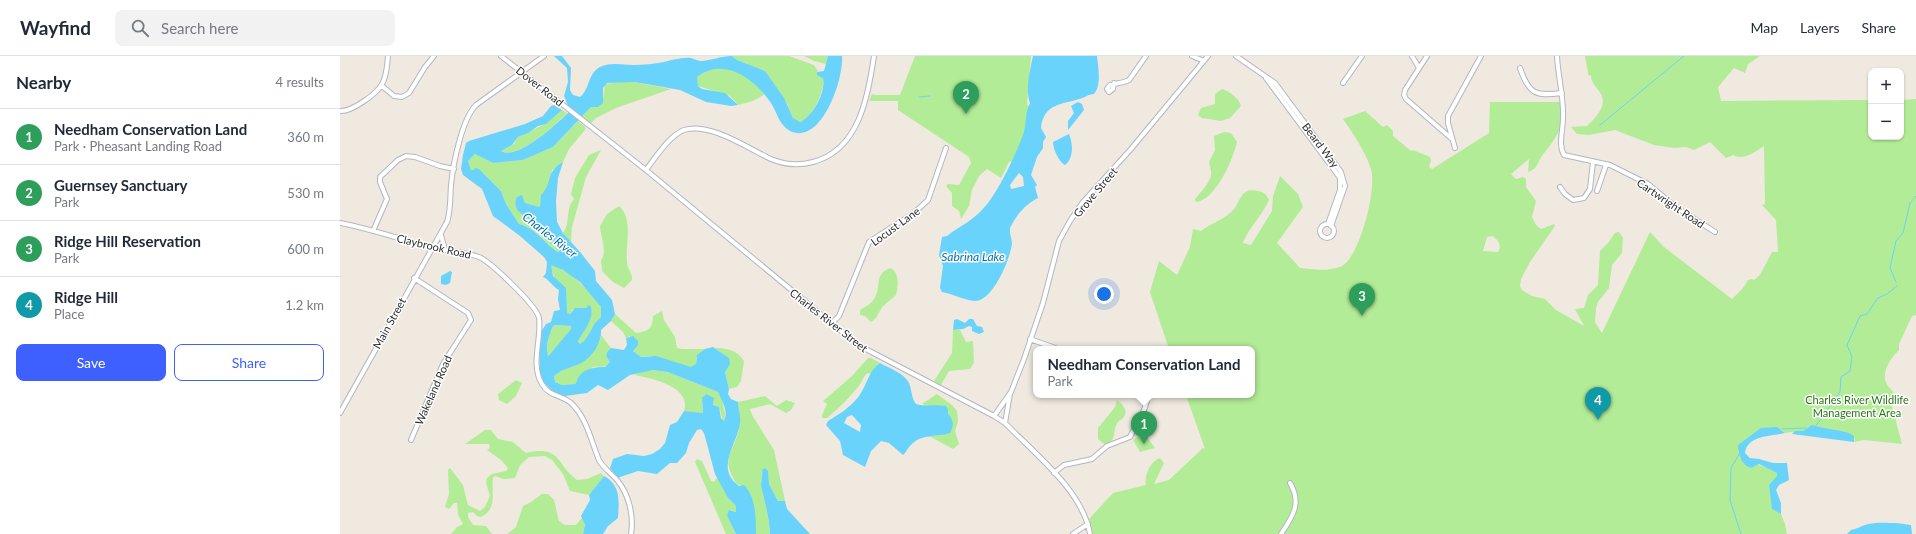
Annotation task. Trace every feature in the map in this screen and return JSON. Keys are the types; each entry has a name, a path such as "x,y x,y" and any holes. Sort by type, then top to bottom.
{"street":[{"path":"340,111 347,110 355,106 382,86 388,56"},
{"path":"382,86 394,96 404,96 409,93 424,66 434,56"},
{"name":"Dover Road","path":"501,56 578,117"},
{"name":"Main Street","path":"340,413 414,278 432,247 441,235 449,217 451,183 463,126 469,113 476,105 544,56"},
{"path":"646,170 675,135 682,131 695,128 711,130 780,162 799,165 819,161 829,156 847,142 859,118 870,83 874,56"},
{"path":"1114,83 1129,80 1146,56"},
{"path":"1192,56 1204,61"},
{"name":"Grove Street","path":"994,416 1011,392 1043,303 1059,241 1070,221 1083,202 1131,150 1208,56"},
{"name":"Beard Way","path":"1236,56 1275,83 1344,177 1344,191 1330,225"},
{"path":"1343,83 1362,56"},
{"path":"1412,56 1419,68"},
{"path":"1427,56 1405,90 1404,95 1410,103 1452,139"},
{"path":"1455,148 1448,116 1481,56"},
{"name":"Cartwright Road","path":"1558,56 1562,93 1562,151 1564,155 1606,165 1648,184 1676,207 1714,232"},
{"path":"1520,68 1524,78 1534,92 1543,95 1562,93"},
{"name":"Charles River Street","path":"578,117 646,170 858,345 876,356 1005,423 1054,473 1079,506 1088,524 1090,534"},
{"name":"Locust Lane","path":"831,324 839,316 869,242 914,212 928,200 946,148"},
{"path":"373,230 387,199 380,182 380,177 401,158 412,156 440,166 454,169"},
{"path":"1560,187 1565,194 1574,200 1584,198 1590,189 1593,162"},
{"path":"1597,191 1606,165"},
{"name":"Claybrook Road","path":"340,223 373,230 432,247 470,254 482,258 536,310 539,323 537,362 540,381 548,392 571,404 589,431 601,463 623,488 630,509 632,534"},
{"path":"441,235 445,250"},
{"name":"Wakeland Road","path":"411,440 442,364 471,320 468,313 414,278"},
{"path":"1030,339 1050,346"},
{"path":"1005,423 1011,392"},
{"path":"1054,473 1064,464 1092,459 1107,446 1130,437 1144,410 1148,398"},
{"path":"1281,534 1292,517 1297,500 1296,494 1290,483"},
{"path":"1073,534 1088,524"}],"green space":[{"path":"732,56 789,56 814,65 818,71 817,72 823,77 823,82 820,97 808,117 803,121 798,122 793,118 787,104 765,71 737,60"},
{"path":"804,56 828,57 826,64 814,61"},
{"path":"915,56 1031,56 1027,104 1030,108 1024,136 1013,161 1009,162 1001,178 987,169 979,176 972,190 969,206 961,219 959,211 952,206 952,193 946,186 948,184 959,185 971,163 969,157 898,110 898,101 869,101 872,94 900,95"},
{"name":"Charles River Wildlife Management Area","path":"1585,56 1760,56 1748,64 1745,73 1734,68 1718,87 1721,101 1868,100 1868,140 1904,140 1904,100 1916,99 1916,315 1912,316 1899,344 1899,350 1885,371 1888,386 1898,398 1897,401 1891,402 1902,444 1864,440 1854,442 1855,439 1792,432 1785,433 1782,430 1753,438 1740,455 1754,463 1778,472 1779,476 1771,484 1773,510 1780,512 1787,534 1093,534 1089,519 1113,493 1146,485 1148,469 1153,462 1160,458 1164,463 1154,484 1169,480 1203,448 1205,449 1187,398 1255,398 1255,346 1168,346 1150,292 1159,261 1177,275 1190,247 1193,229 1201,231 1223,218 1234,209 1244,193 1252,190 1264,193 1269,200 1243,243 1251,245 1272,211 1273,196 1280,176 1298,194 1303,207 1277,243 1300,268 1327,270 1342,266 1349,260 1361,236 1366,221 1372,191 1371,169 1366,156 1343,119 1365,111 1383,127 1387,125 1393,131 1393,136 1411,151 1413,150 1430,157 1431,161 1429,167 1432,169 1489,133 1490,102 1561,102 1559,131 1536,167 1528,172 1529,159 1511,174 1516,179 1523,177 1526,179 1526,187 1536,201 1532,217 1536,225 1541,229 1554,224 1555,226 1530,262 1521,279 1520,286 1522,290 1532,296 1545,299 1556,310 1584,326 1575,309 1584,308 1588,295 1598,285 1600,251 1615,233 1619,232 1623,238 1622,253 1612,265 1609,288 1598,302 1596,308 1595,322 1602,333 1650,232 1664,247 1732,299 1743,288 1748,280 1754,280 1760,275 1772,252 1778,252 1776,220 1762,205 1765,204 1764,146 1745,156 1737,157 1733,155 1726,158 1710,142 1694,150 1686,147 1674,148 1654,145 1615,130 1589,135 1577,134 1571,127 1587,126 1599,112 1603,103 1601,94 1593,83 1591,75 1589,76 1588,73","holes":["1492,236 1500,245 1498,252 1483,251 1487,237"]},
{"path":"718,66 731,69 744,75 756,84 764,95 753,101 738,105 730,96 698,86 696,77 703,72"},
{"path":"630,81 671,89 616,108 596,118 590,124 582,117 591,107 598,107 603,99 605,84"},
{"path":"1222,89 1233,95 1241,106 1230,118 1221,121 1202,118 1198,115 1201,108 1215,104 1215,94"},
{"path":"562,110 567,113 546,133 536,140 517,151 501,151 514,144 518,137 547,123"},
{"path":"578,121 585,127 585,130 569,149 563,162 552,170 547,189 542,193 540,207 525,203 522,195 530,219 538,224 560,251 558,252 535,232 519,224 506,204 501,191 482,172 471,170 468,161 475,154 493,163 523,160 553,147"},
{"path":"1224,132 1231,133 1237,142 1228,168 1217,187 1203,200 1196,202 1195,199 1206,186 1211,175 1209,162 1215,150 1214,136"},
{"path":"601,150 586,177 572,227 571,242 563,233 567,225 571,203 574,199 571,194 575,178 589,155"},
{"path":"619,206 624,211 628,225 627,262 632,278 632,280 624,288 613,282 602,271 601,260 604,249 600,226 607,214"},
{"path":"550,265 553,265 573,276 601,307 601,317 580,344 578,341 585,329 588,318 586,308 573,309 570,314 567,313"},
{"path":"891,268 896,273 897,277 898,284 896,295 882,307 876,318 871,322 865,316 860,315 860,310 873,301 880,276 886,270"},
{"path":"662,311 664,320 675,337 677,348 705,349 696,358 696,364 694,367 681,366 663,358 649,356 641,357 633,351 634,348 630,336 626,338 623,332 611,321 615,314 636,333 649,329 652,324 653,316"},
{"path":"553,326 571,326 571,329 559,345 547,356 549,337"},
{"path":"953,330 960,330 966,342 973,341 974,363 970,369 949,371 941,385 934,381 952,353"},
{"path":"601,335 611,348 607,352 606,356 610,362 604,366 593,367 575,384 562,385 555,382 554,376 567,368 600,341"},
{"path":"715,348 731,350 738,354 744,361 741,381 737,387 729,389 725,372 726,356"},
{"path":"868,358 880,363 870,374 867,373 864,376 858,387 839,407 827,418 822,418 827,404 823,401 852,376"},
{"path":"653,370 668,372 718,392 722,399 726,419 723,421 720,410 713,404 714,399 702,402 703,413 684,411 685,402 682,395 676,389 650,378 634,375 643,371"},
{"path":"516,380 522,383 516,396 507,404 499,400 498,394"},
{"path":"937,394 952,405 957,411 958,421 955,431 959,444 953,449 929,436 944,435 948,409 946,406 931,406 922,404"},
{"path":"765,396 777,406 786,400 795,403 791,410 786,413 770,404 750,409 752,415 774,450 785,501 778,501 769,484 768,474 762,470 761,486 768,516 770,534 756,534 756,527 742,486 736,483 733,478 728,465 728,460 739,429 738,402"},
{"path":"1117,400 1123,406 1125,416 1123,419 1118,421 1111,441 1104,444 1098,439 1098,428 1115,407"},
{"path":"485,430 491,430 498,439 513,442 526,453 538,451 552,454 577,480 587,479 601,473 604,476 589,495 570,491 563,474 552,460 545,456 529,457 520,465 515,478 504,479 495,476 493,478 493,500 490,510 486,514 481,517 477,516 473,512 468,513 468,517 473,525 486,526 492,534 451,534 457,527 463,524 458,515 457,503 454,503 449,509 445,507 449,494 448,470 450,468 463,485 468,505 480,511 485,507 490,496 486,483 487,478 492,474 506,471 508,468 501,460 487,450 490,448 489,444 465,444"},
{"path":"1144,433 1155,448 1140,452 1133,440"},
{"path":"697,459 702,461 711,481 714,482 717,478 719,480 728,498 736,506 736,512 731,510 727,516 736,534 726,534 695,462"},
{"path":"542,494 548,494 554,500 559,521 565,525 576,525 582,518 585,525 583,534 507,534 516,527 523,506"}],"water":[{"name":"Charles River","path":"554,56 562,56 571,68 570,90 573,95 580,97 586,90 593,73 604,65 660,63 684,58 702,61 732,56 737,60 765,71 784,98 793,118 800,122 810,115 818,103 822,90 823,78 817,75 817,72 824,71 828,56 842,56 842,66 839,79 829,107 821,120 812,129 802,133 790,131 783,125 771,103 748,79 738,73 718,69 707,71 697,77 698,86 702,89 725,93 738,105 731,106 706,102 680,90 635,82 607,83 603,88 603,103 598,107 591,107 553,147 523,160 493,163 475,154 468,161 471,170 474,170 475,168 479,169 501,191 506,204 519,224 535,232 558,252 560,251 540,227 534,221 518,211 516,203 517,197 522,195 525,203 540,207 541,195 547,186 553,170 563,162 558,178 556,201 557,222 563,233 595,271 596,281 612,300 615,314 611,321 601,330 600,341 591,355 582,363 565,369 554,376 555,382 562,385 575,384 579,376 588,369 605,367 610,362 606,356 607,352 611,348 624,350 627,345 626,338 633,336 638,341 638,345 633,351 641,357 656,356 691,367 696,364 697,355 705,349 713,347 729,358 730,364 725,372 729,389 728,394 731,399 738,402 740,420 738,431 729,455 728,471 732,479 739,486 744,485 751,495 756,521 756,534 736,534 727,516 729,510 736,512 736,506 728,498 715,474 704,433 701,429 697,430 689,443 686,453 677,463 670,463 657,474 638,471 617,478 610,468 613,459 627,454 644,456 652,454 660,449 665,443 670,425 677,422 684,411 703,413 702,398 706,394 714,398 713,405 719,407 721,418 724,421 726,414 718,392 668,372 653,370 630,375 608,390 598,385 587,393 565,396 556,394 544,383 540,376 539,335 546,324 551,322 554,311 560,310 558,299 559,290 543,277 546,273 547,262 544,257 520,236 493,216 482,189 463,175 461,169 466,143 469,141 525,124 543,116 551,106 554,105 562,110 546,124 538,126 528,133 518,137 512,145 501,151 508,153 517,151 538,139 565,116 570,111 564,96 568,82 567,68","holes":["551,265 563,270 580,282 601,307 601,317 580,344 578,341 590,320 592,311 591,307 589,305 586,308 575,308 570,314 567,313 566,288 553,276","553,326 571,326 571,329 548,356 548,341"]},
{"name":"Sabrina Lake","path":"1033,56 1097,56 1099,76 1098,86 1094,94 1054,106 1046,114 1041,128 1046,137 1043,142 1043,148 1037,157 1031,175 1037,185 1035,187 1038,198 1022,210 1010,228 1012,244 1011,251 1000,278 994,287 982,299 975,301 942,292 940,288 943,266 939,255 942,237 947,236 980,212 999,187 1023,135 1030,103 1028,86","holes":["1019,173 1023,177 1024,186 1011,189 1010,185"]},
{"path":"1078,102 1082,104 1084,110 1068,130 1068,121 1074,113 1071,106"},
{"path":"1069,134 1072,150 1070,158 1065,165 1057,155 1053,142"},
{"path":"450,271 452,272 450,283 446,285 441,284 441,276"},
{"path":"957,319 965,323 969,319 973,319 977,326 982,327 984,332 979,334 972,331 972,327 969,326 963,329 953,330 954,320"},
{"path":"880,363 903,376 909,383 913,399 916,404 946,406 953,425 950,433 924,437 915,441 903,455 889,443 881,441 871,451 865,467 843,455 840,441 826,425 828,421 856,400 876,366","holes":["852,415 861,425 860,432 844,423 847,417"]},
{"path":"1812,425 1851,434 1854,436 1854,442 1792,434 1795,431 1803,431"},
{"path":"1777,427 1785,433 1761,437 1755,440 1750,443 1745,453 1750,458 1773,463 1787,463 1789,480 1779,485 1776,490 1781,503 1781,514 1772,509 1769,485 1777,476 1777,473 1759,464 1751,468 1745,465 1741,459 1738,445 1761,428"},
{"path":"765,468 768,471 769,484 778,501 785,501 787,509 810,534 770,534 768,515 761,486 762,470"},
{"path":"604,476 614,484 618,494 618,518 608,526 603,534 583,534 585,525 581,516 590,500 589,495"},
{"path":"1872,523 1896,523 1911,525 1912,534 1847,534 1851,530"}],"waterway":[{"path":"1600,125 1684,56"},
{"path":"919,97 930,96"},
{"path":"1896,282 1890,268 1896,241 1903,233 1910,203 1916,196"},
{"path":"1815,427 1840,392 1841,377 1850,371 1852,357 1847,345 1860,316 1867,314 1878,298 1887,294 1897,286"},
{"path":"1782,429 1806,428"},
{"path":"1740,453 1731,468 1730,500 1741,534"}],"place":[{"name":"Guernsey Sanctuary","path":"966,114"},
{"name":"Ridge Hill Reservation","path":"1362,316"},
{"name":"Ridge Hill","path":"1598,420"},
{"name":"Needham Conservation Land","path":"1144,444"}]}
